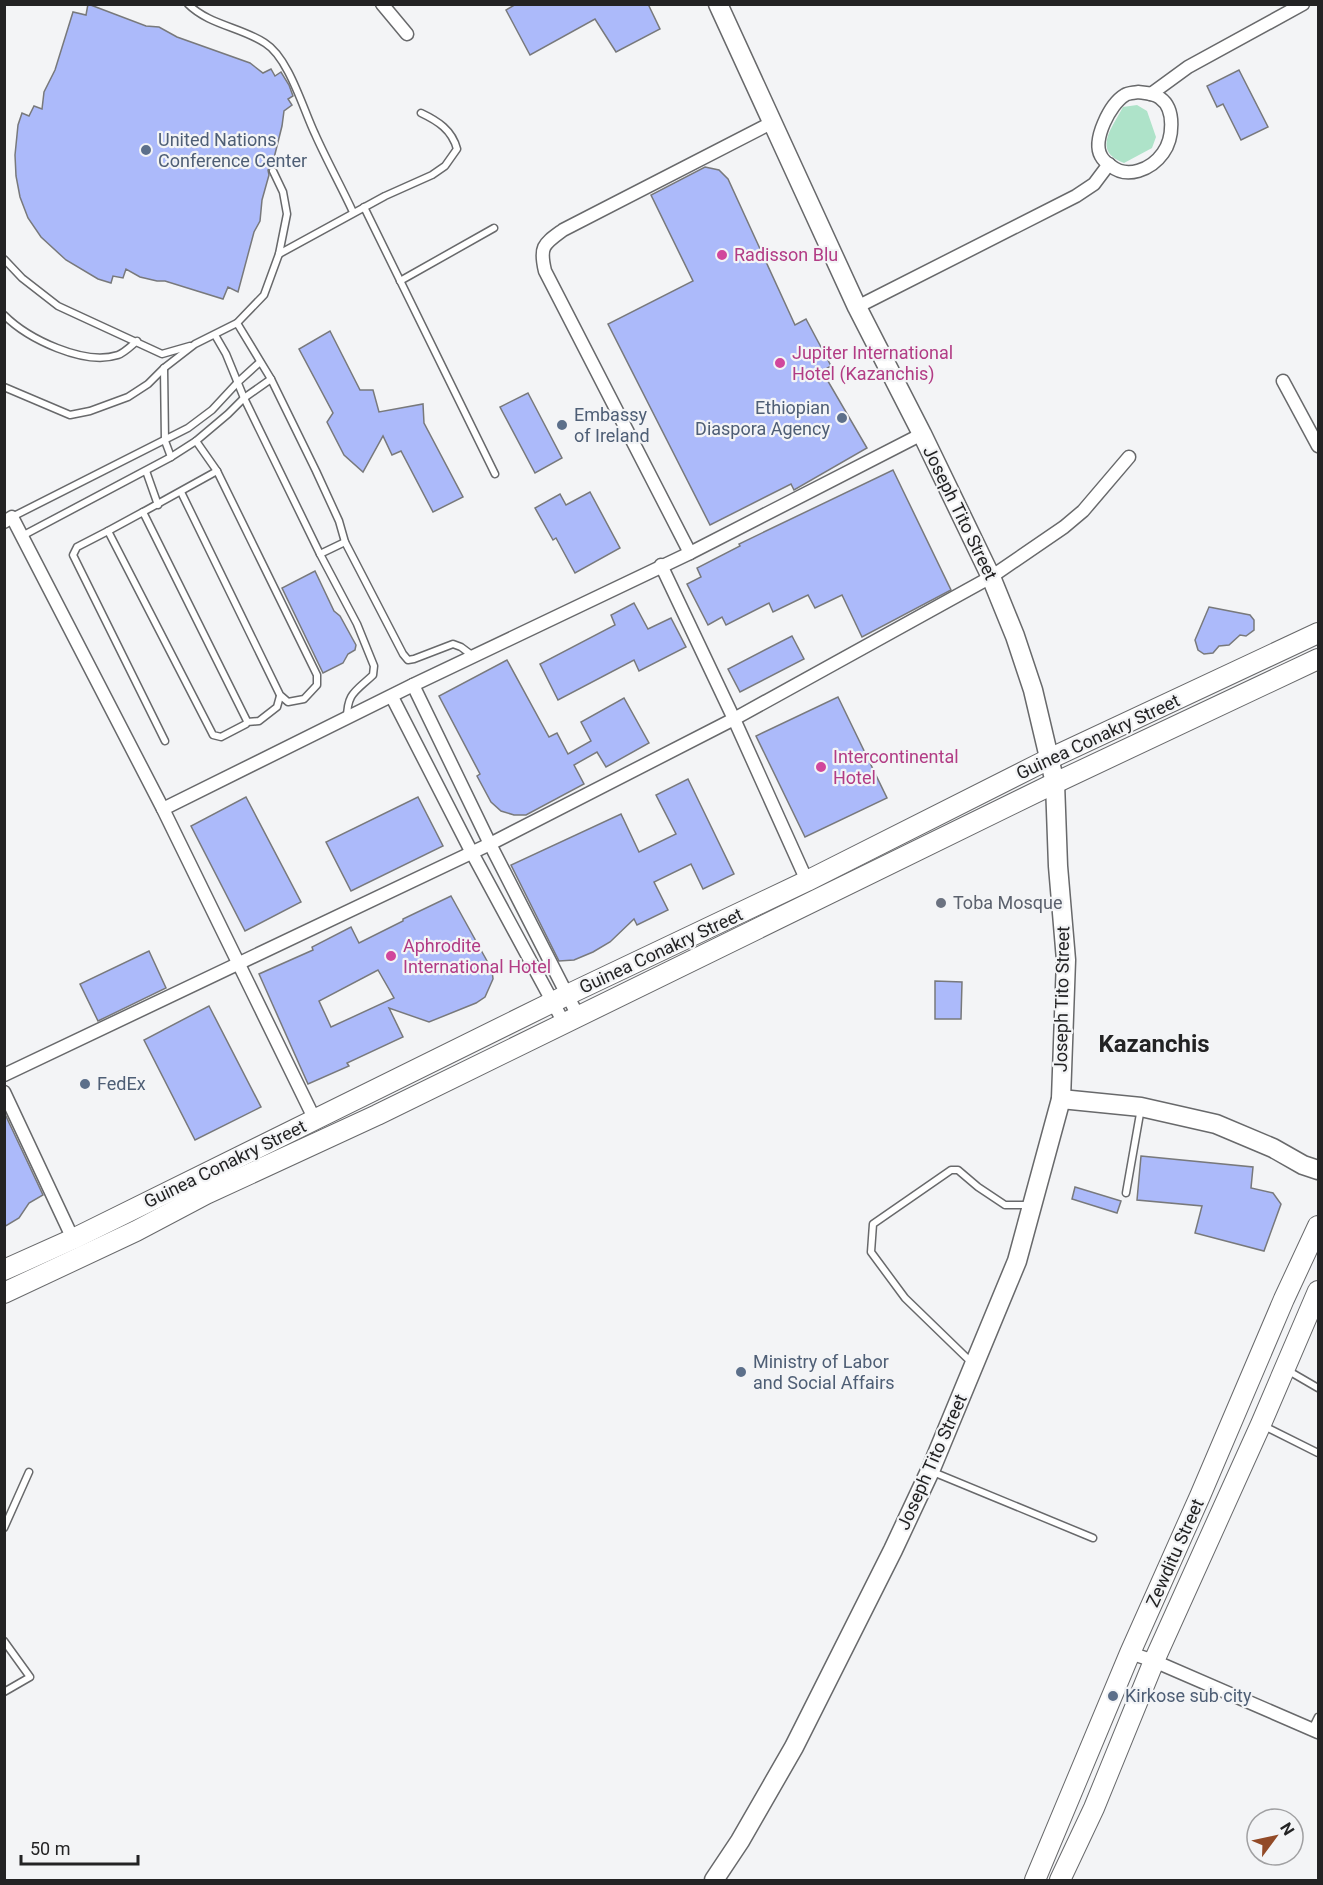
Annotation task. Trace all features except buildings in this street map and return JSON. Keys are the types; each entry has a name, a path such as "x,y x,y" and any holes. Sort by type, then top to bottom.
{"main road":[{"name":"Joseph Tito Street","path":"714,1881 740,1841 794,1747 930,1471 1017,1261 1060,1099 1066,960 1058,866 1055,783 1033,690 1015,636 991,577 856,307 718,4"},
{"name":"Guinea Conakry Street","path":"4,1270 73,1239 560,998 807,881 1049,759 1318,633"},
{"name":"Guinea Conakry Street","path":"4,1293 742,938 1055,783 1318,659"},
{"path":"731,917 742,938"},
{"path":"1060,1099 1141,1107 1216,1124 1311,1167 1318,1182"},
{"name":"Zewditu Street","path":"1035,1881 1130,1653 1318,1226"},
{"name":"Zewditu Street","path":"1060,1881 1094,1808 1154,1661 1318,1291"}],"street":[{"path":"382,4 407,34"},
{"path":"1151,94 1188,68 1303,4"},
{"path":"1138,92 1162,98 1171,118 1171,134 1163,153 1150,165 1132,173 1119,172 1109,164 1101,156 1098,146 1106,118 1125,95 1138,92"},
{"path":"690,553 544,271 541,255 546,243 563,230 773,122"},
{"path":"856,307 1076,196 1094,184 1109,164"},
{"path":"1283,381 1318,446"},
{"path":"163,809 473,656 690,553 922,435"},
{"path":"4,1075 490,844 734,719 991,577 1064,527 1083,510 1129,457"},
{"path":"8,520 22,537 163,809 315,1120"},
{"path":"661,565 807,881"},
{"path":"412,686 490,844 571,1020"},
{"path":"392,697 471,852 560,998"},
{"path":"4,1092 73,1239"},
{"path":"367,1094 377,1115"},
{"path":"1130,1653 1154,1661 1315,1731"}],"lane":[{"path":"188,4 204,17 266,43 278,56 300,95 314,132 353,213"},
{"path":"279,254 364,207 432,175 445,166 457,149 455,140 447,129 421,112"},
{"path":"4,259 22,278 58,306 162,354 195,344 237,323 264,295 279,254 287,214 283,192 273,171"},
{"path":"364,207 495,474"},
{"path":"400,281 494,228"},
{"path":"4,315 17,327 75,356 119,355 137,341"},
{"path":"237,323 271,379 339,521 345,542 402,654 408,660 453,645 461,647 473,656"},
{"path":"214,335 320,555 357,624 374,666 373,675 350,696 347,702 347,719"},
{"path":"4,387 70,415 90,411 128,397 148,384 164,368 195,344"},
{"path":"8,520 188,428 212,410 260,362"},
{"path":"164,368 165,441 171,457"},
{"path":"22,537 171,457 196,441 244,398 271,379"},
{"path":"181,492 280,695 288,702 304,699 317,685 317,675 217,471 196,441"},
{"path":"146,471 158,505"},
{"path":"165,741 72,555 76,547 158,505 217,471"},
{"path":"143,513 247,722"},
{"path":"108,531 213,735 221,737 247,722 259,721 277,707 280,695"},
{"path":"320,555 345,542"},
{"path":"1126,1193 1141,1107"},
{"path":"974,1365 905,1298 871,1252 873,1224 951,1170 958,1170 1005,1205 1032,1204"},
{"path":"1284,1368 1318,1388"},
{"path":"1261,1424 1318,1453"},
{"path":"930,1471 1093,1538"},
{"path":"4,1528 29,1472"},
{"path":"4,1641 30,1677 4,1692"},
{"path":"1315,1731 1318,1717"}],"green space":[{"path":"1137,105 1147,111 1156,137 1152,148 1124,163 1114,158 1109,152 1107,138 1123,107"}],"place":[{"name":"United Nations Conference Center","path":"146,150"},
{"name":"Radisson Blu","path":"722,255"},
{"name":"Jupiter International Hotel (Kazanchis)","path":"780,363"},
{"name":"Ethiopian Diaspora Agency","path":"842,418"},
{"name":"Embassy of Ireland","path":"562,425"},
{"name":"Intercontinental Hotel","path":"821,767"},
{"name":"Toba Mosque","path":"941,903"},
{"name":"Aphrodite International Hotel","path":"391,956"},
{"name":"FedEx","path":"85,1084"},
{"name":"Ministry of Labor and Social Affairs","path":"741,1372"},
{"name":"Kirkose sub city","path":"1113,1696"}],"district":[{"name":"Kazanchis","path":"1154,1044"}]}
